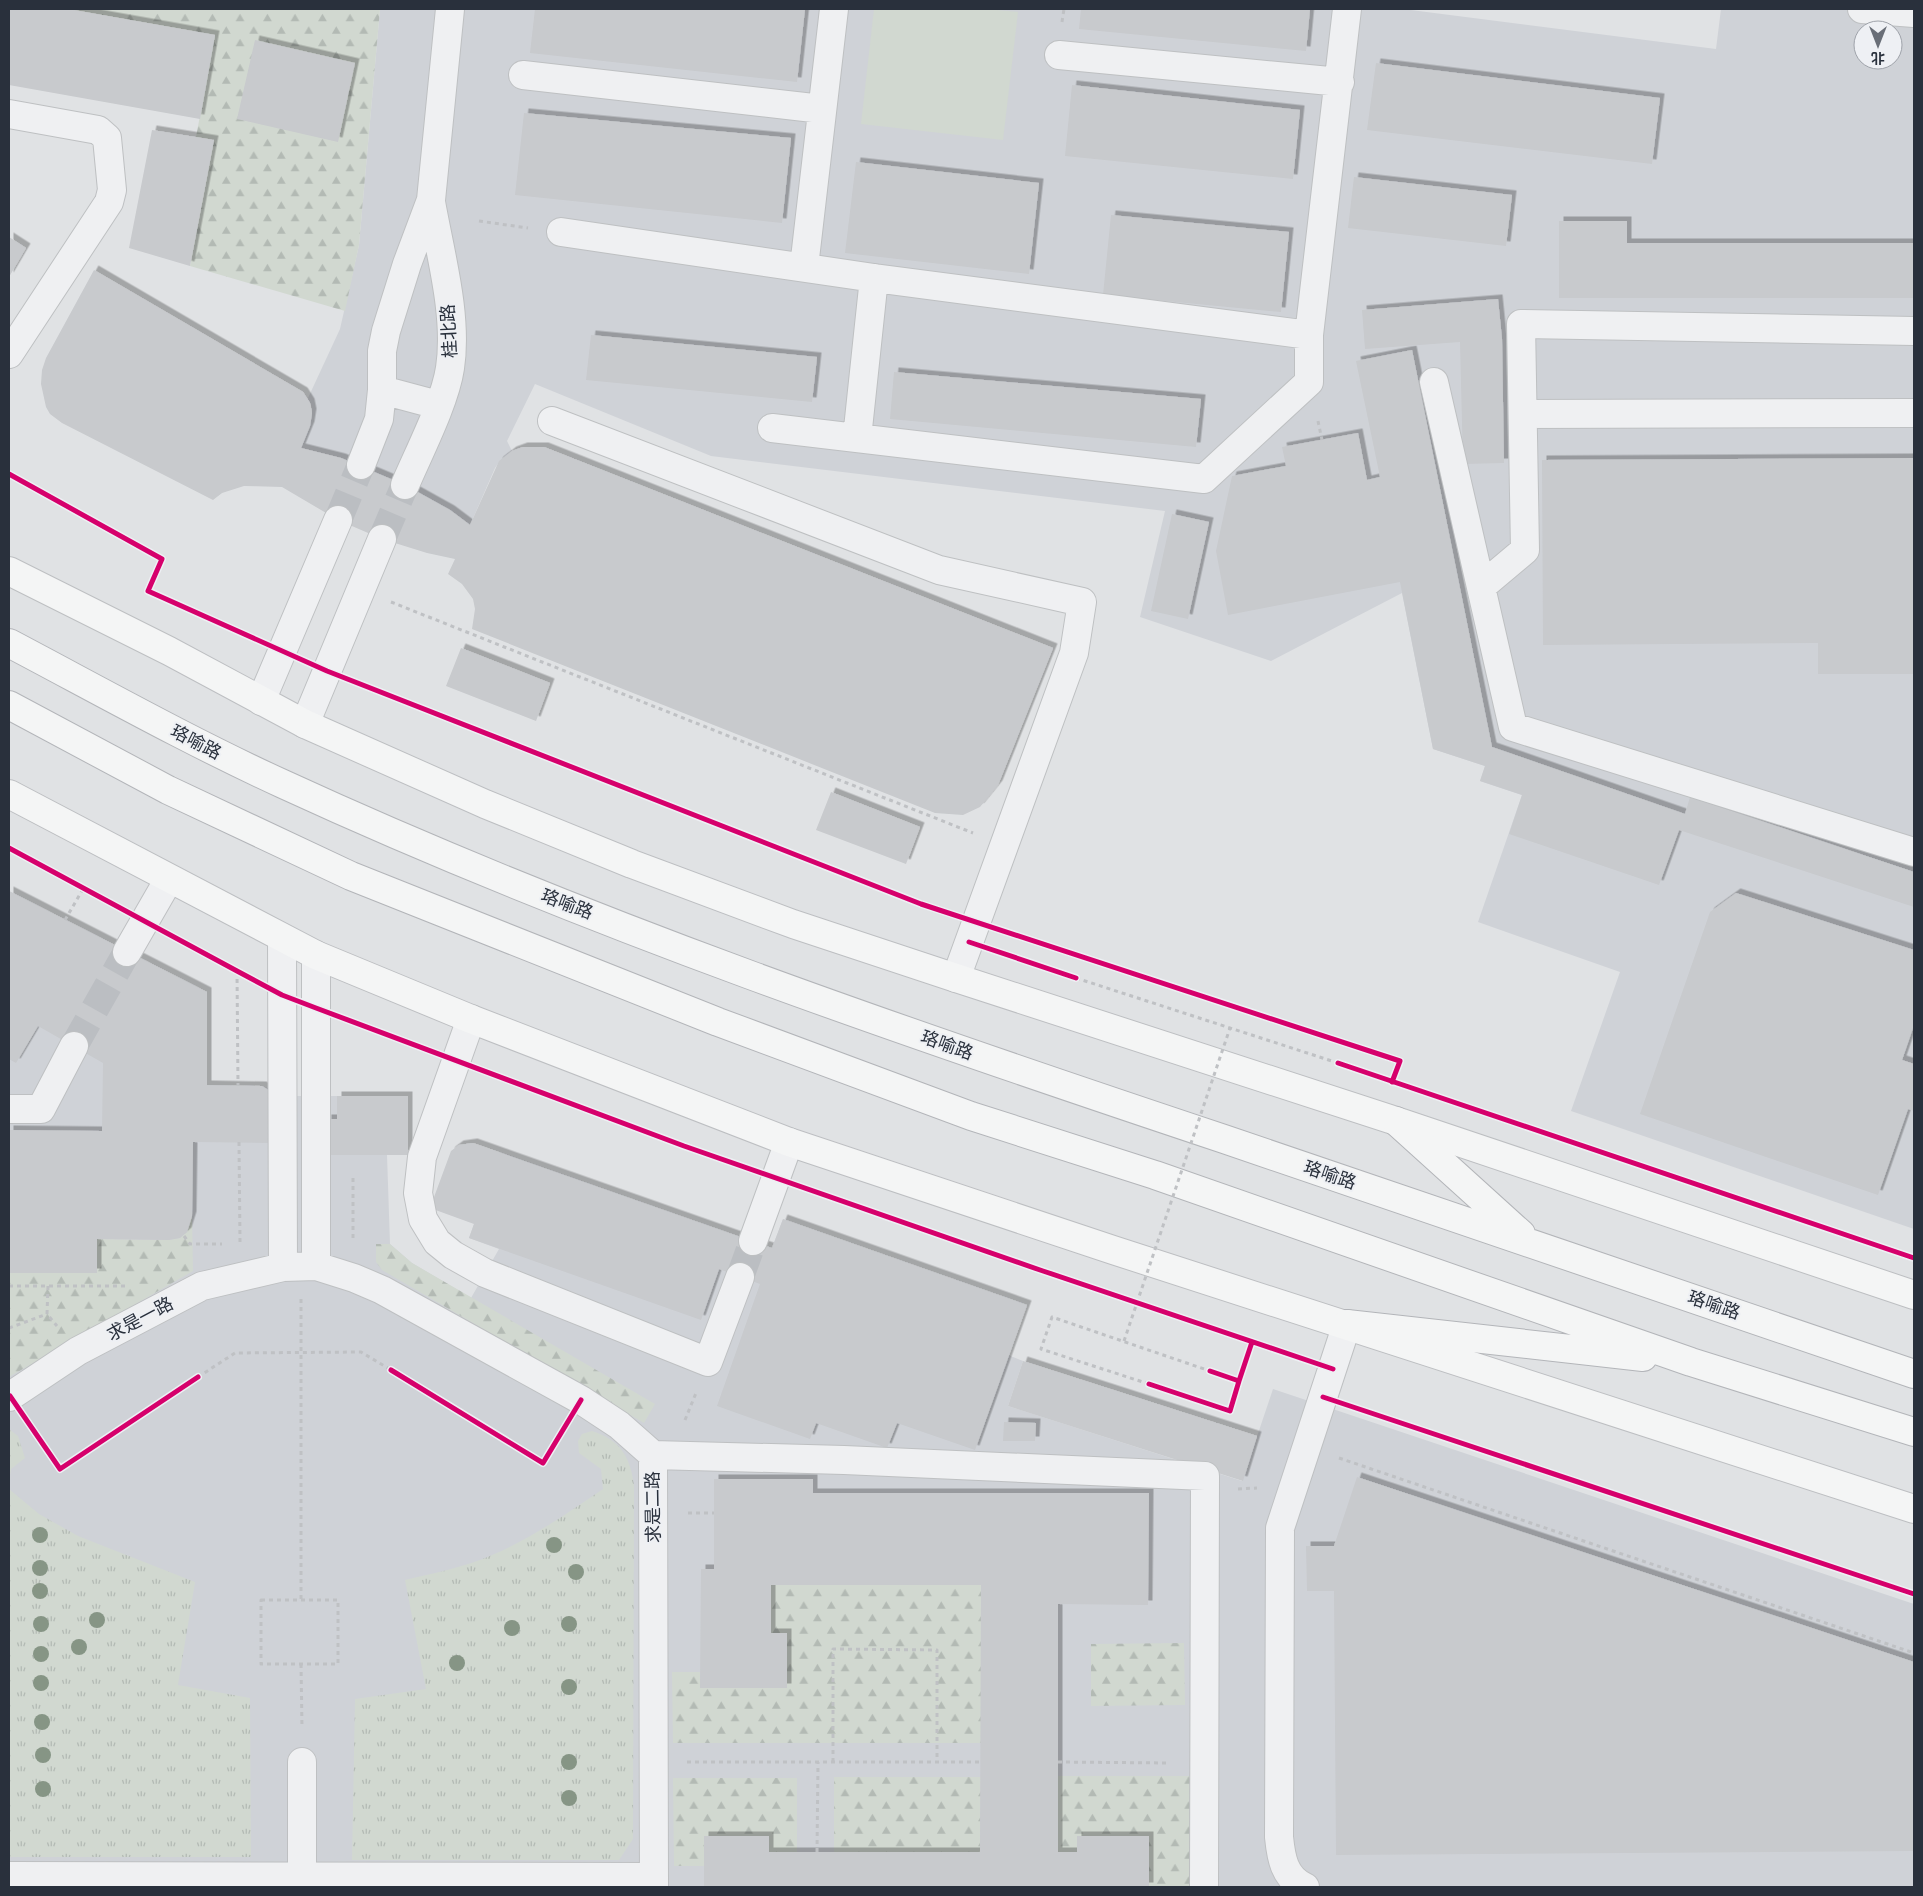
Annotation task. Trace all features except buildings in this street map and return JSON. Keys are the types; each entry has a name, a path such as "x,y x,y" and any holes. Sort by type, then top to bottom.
{"main road":[{"path":"9,571 169,651 305,724 485,804 632,864 793,924 1396,1121 1914,1295"},
{"name":"珞喻路","path":"9,643 194,742 286,785 550,899 992,1061 1529,1241 1914,1374"},
{"path":"9,705 168,790 351,876 718,1022 971,1116 1155,1175 1691,1362 1914,1432"},
{"path":"9,794 316,955 471,1019 789,1142 1113,1250 1347,1324 1914,1509"},
{"path":"1396,1121 1529,1241"},
{"path":"1347,1324 1691,1362"}],"street":[{"name":"桂北路","path":"361,465 379,419 382,390 382,351 386,331 407,264 431,200 450,9"},
{"path":"804,268 834,9"},
{"path":"772,428 1204,479 1310,382 1310,335 1347,9"},
{"path":"1862,9 1914,13"},
{"path":"1059,55 1340,82"},
{"path":"523,75 822,109"},
{"path":"9,114 98,130 107,138 112,190 109,202 9,354"},
{"name":"桂北路","path":"405,485 438,405 450,370 452,340 449,303 431,200"},
{"path":"561,232 874,278 1310,335"},
{"path":"857,438 874,278"},
{"path":"1481,587 1525,550 1520,324 1914,331"},
{"path":"1434,382 1513,727 1914,852"},
{"path":"382,390 438,405"},
{"path":"1523,414 1914,413"},
{"path":"552,421 939,570 1082,602 1074,653 956,978"},
{"path":"261,702 338,520"},
{"path":"305,724 382,539"},
{"path":"127,952 168,879"},
{"path":"282,938 282,995 300,1266"},
{"path":"300,1266 316,955"},
{"path":"471,1019 422,1157 418,1184 419,1210 436,1242 452,1255 485,1273 708,1362 740,1276"},
{"path":"9,1109 41,1109 74,1046"},
{"path":"752,1241 789,1142"},
{"name":"求是二路","path":"300,1266 354,1278 382,1290 581,1400 619,1425 652,1455 654,1882"},
{"name":"求是一路","path":"9,1397 78,1351 202,1286 300,1266"},
{"path":"1305,1887 1292,1879 1286,1871 1280,1850 1280,1528 1347,1324"},
{"path":"652,1455 844,1460 1205,1476 1204,1887"},
{"path":"302,1762 302,1882"},
{"path":"9,1876 302,1882 654,1882"}],"path":[{"path":"479,221 561,232"},
{"path":"361,590 1004,845"},
{"path":"75,884 92,894"},
{"path":"65,920 84,889"},
{"path":"229,967 282,995"},
{"path":"237,971 238,1085"},
{"path":"1067,975 1347,1066"},
{"path":"1124,1341 1230,1028"},
{"path":"232,1244 240,1244 239,1142"},
{"path":"353,1174 354,1278"},
{"path":"184,1236 190,1244 224,1244"},
{"path":"300,1266 301,1601"},
{"path":"9,1286 134,1286"},
{"path":"48,1286 47,1314 78,1351"},
{"path":"1134,1302 1143,1305"},
{"path":"9,1328 47,1314"},
{"path":"1158,1387 1041,1349 1052,1317 1217,1373"},
{"path":"190,1382 235,1353 301,1354 361,1352 400,1375"},
{"path":"1307,1447 1914,1653"},
{"path":"261,1600 301,1601 338,1600 338,1664 261,1664 261,1600"},
{"path":"833,1762 833,1649 937,1650 936,1762"},
{"path":"301,1664 302,1762"},
{"path":"654,1762 981,1762"},
{"path":"817,1852 818,1762"},
{"path":"1058,1762 1204,1763"}],"shaded area":[{"path":"380,9 1403,9 1716,49 1721,9 1914,9 1914,1229 1571,1111 1620,972 1478,922 1522,795 1480,781 1485,766 1433,749 1402,593 1271,661 1140,617 1165,511 711,456 535,384 507,441 512,451 495,468 460,548 301,448 311,419 312,408 308,398 340,329 359,245"},
{"path":"9,891 207,992 207,1085 262,1086 268,1088 270,1096 369,1096 369,1154 387,1155 390,1244 412,1263 471,1298 499,1249 469,1238 500,1152 772,1248 783,1219 1027,1305 1008,1355 1023,1361 1008,1406 1242,1481 1273,1389 1914,1604 1914,1887 9,1887"}],"green space":[{"path":"68,9 380,9 359,245 345,311 190,266 214,140 196,137 215,35"},
{"path":"874,9 987,9 1018,12 1003,140 861,124"},
{"path":"192,1216 193,1271 9,1377 9,1273 96,1273 97,1239 169,1240 180,1238 187,1232"},
{"path":"376,1244 390,1244 412,1263 655,1404 644,1423 382,1270 376,1262"},
{"path":"9,1429 18,1436 25,1458 11,1469 9,1481"},
{"path":"592,1431 610,1439 622,1450 630,1466 634,1485 633,1839 619,1860 352,1860 355,1699 426,1689 405,1580 480,1560 512,1546 574,1509 603,1489 601,1469 579,1453 578,1441 582,1434"},
{"path":"9,1489 39,1514 78,1536 195,1582 178,1685 250,1698 251,1857 9,1857"},
{"path":"771,1585 981,1585 981,1743 673,1743 672,1672 700,1672 700,1687 787,1687 787,1633 771,1633"},
{"path":"1184,1643 1185,1705 1091,1706 1091,1644"},
{"path":"1058,1776 1195,1776 1195,1887 1149,1887 1148,1836 1077,1836 1077,1852 1058,1852"},
{"path":"834,1777 981,1777 980,1852 834,1852"},
{"path":"673,1778 797,1778 797,1852 769,1852 769,1836 704,1836 704,1866 674,1866"}],"tunnel":[{"path":"338,520 361,465"},
{"path":"382,539 405,485"},
{"path":"74,1046 127,952"},
{"path":"740,1277 753,1241"}],"cycle path":[{"path":"9,474 162,559 148,591 327,671 921,904 1400,1061 1392,1082"},
{"path":"9,848 282,995 684,1146 1043,1271 1333,1369"},
{"path":"969,942 1076,978"},
{"path":"1338,1063 1914,1258"},
{"path":"1210,1371 1239,1381 1252,1342"},
{"path":"391,1370 543,1463 581,1400"},
{"path":"10,1396 60,1469 198,1377"},
{"path":"1149,1384 1230,1411 1239,1381"},
{"path":"1323,1397 1914,1594"}]}
